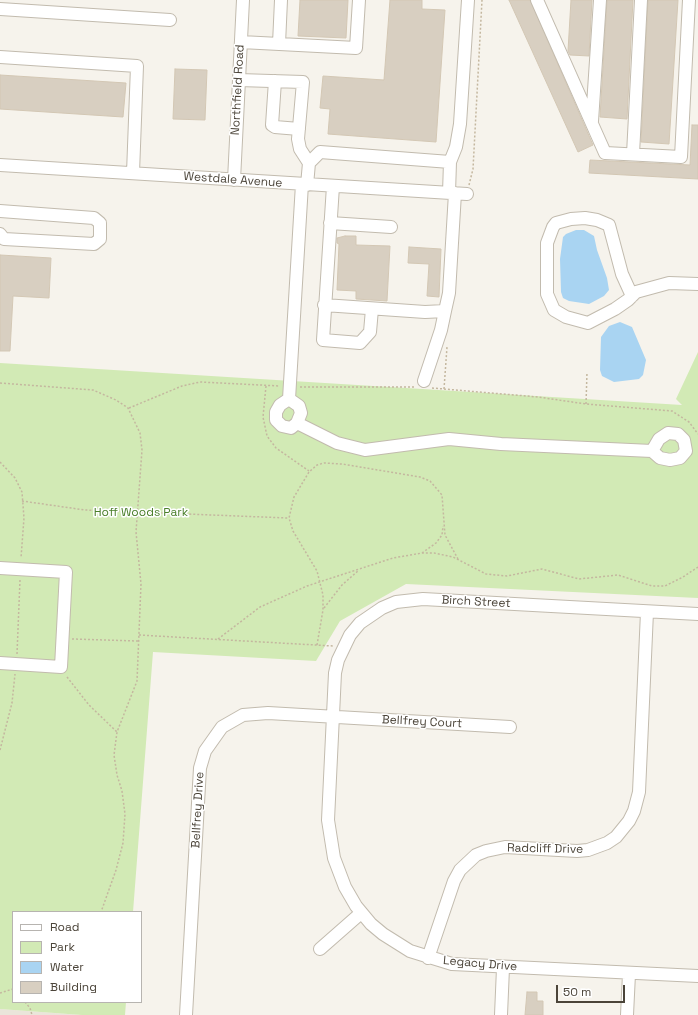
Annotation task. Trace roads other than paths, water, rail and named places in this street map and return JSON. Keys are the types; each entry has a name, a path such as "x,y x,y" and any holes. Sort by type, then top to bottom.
{"street":[{"name":"Northfield Road","path":"234,180 243,0"},
{"path":"279,44 281,0"},
{"path":"241,42 356,48 359,0"},
{"path":"425,385 441,330 449,293 457,194 450,162 456,148 460,124 468,0"},
{"path":"536,0 606,153 680,157 689,0"},
{"path":"592,123 600,0"},
{"path":"633,154 641,0"},
{"path":"0,9 170,20"},
{"path":"0,57 137,66 133,173"},
{"path":"239,80 303,82 299,129 300,149 309,163"},
{"path":"275,81 272,125 275,127 299,129"},
{"path":"290,393 299,406 301,414 297,423 291,428 282,426 276,420 276,412 290,393 304,184 309,163 320,152 450,162"},
{"name":"Westdale Avenue","path":"0,165 457,194"},
{"path":"333,186 324,306 323,340 360,343 370,332 372,309"},
{"path":"0,211 94,218 100,223 100,240 94,244 4,240 0,234"},
{"path":"632,296 622,274 609,225 597,220 585,218 556,223 547,243 547,294 554,310 566,317 588,323 615,309 632,296 636,292 669,284 698,284"},
{"path":"330,223 390,227"},
{"path":"324,306 425,312 445,311"},
{"path":"297,423 337,443 365,450 449,440 652,451"},
{"path":"0,568 66,572 60,666 0,663"},
{"name":"Birch Street","path":"334,716 335,673 343,647 353,631 371,615 396,602 410,600 698,614"},
{"name":"Radcliff Drive","path":"428,958 454,881 460,870 476,855 505,847 577,851 588,850 598,847 611,840 629,821 634,811 638,792 646,612"},
{"name":"Bellfrey Drive","path":"186,1015 200,768 205,751 222,727 231,721 251,713 334,716"},
{"name":"Legacy Drive","path":"334,716 328,820 330,838 339,873 361,913 377,929 396,944 428,958 452,964 503,968 698,976"},
{"name":"Bellfrey Court","path":"334,716 510,727"},
{"path":"320,949 361,913"},
{"path":"501,1015 503,968"},
{"path":"627,1015 629,974"}],"water":[{"path":"576,230 584,230 594,236 597,250 607,278 609,290 604,296 589,304 569,301 563,298 561,292 560,259 563,237 566,234"},
{"path":"620,322 632,327 646,360 643,375 639,379 614,382 602,376 600,370 601,337 609,326"}],"park label":[{"name":"Hoff Woods Park","path":"141,513"}]}
